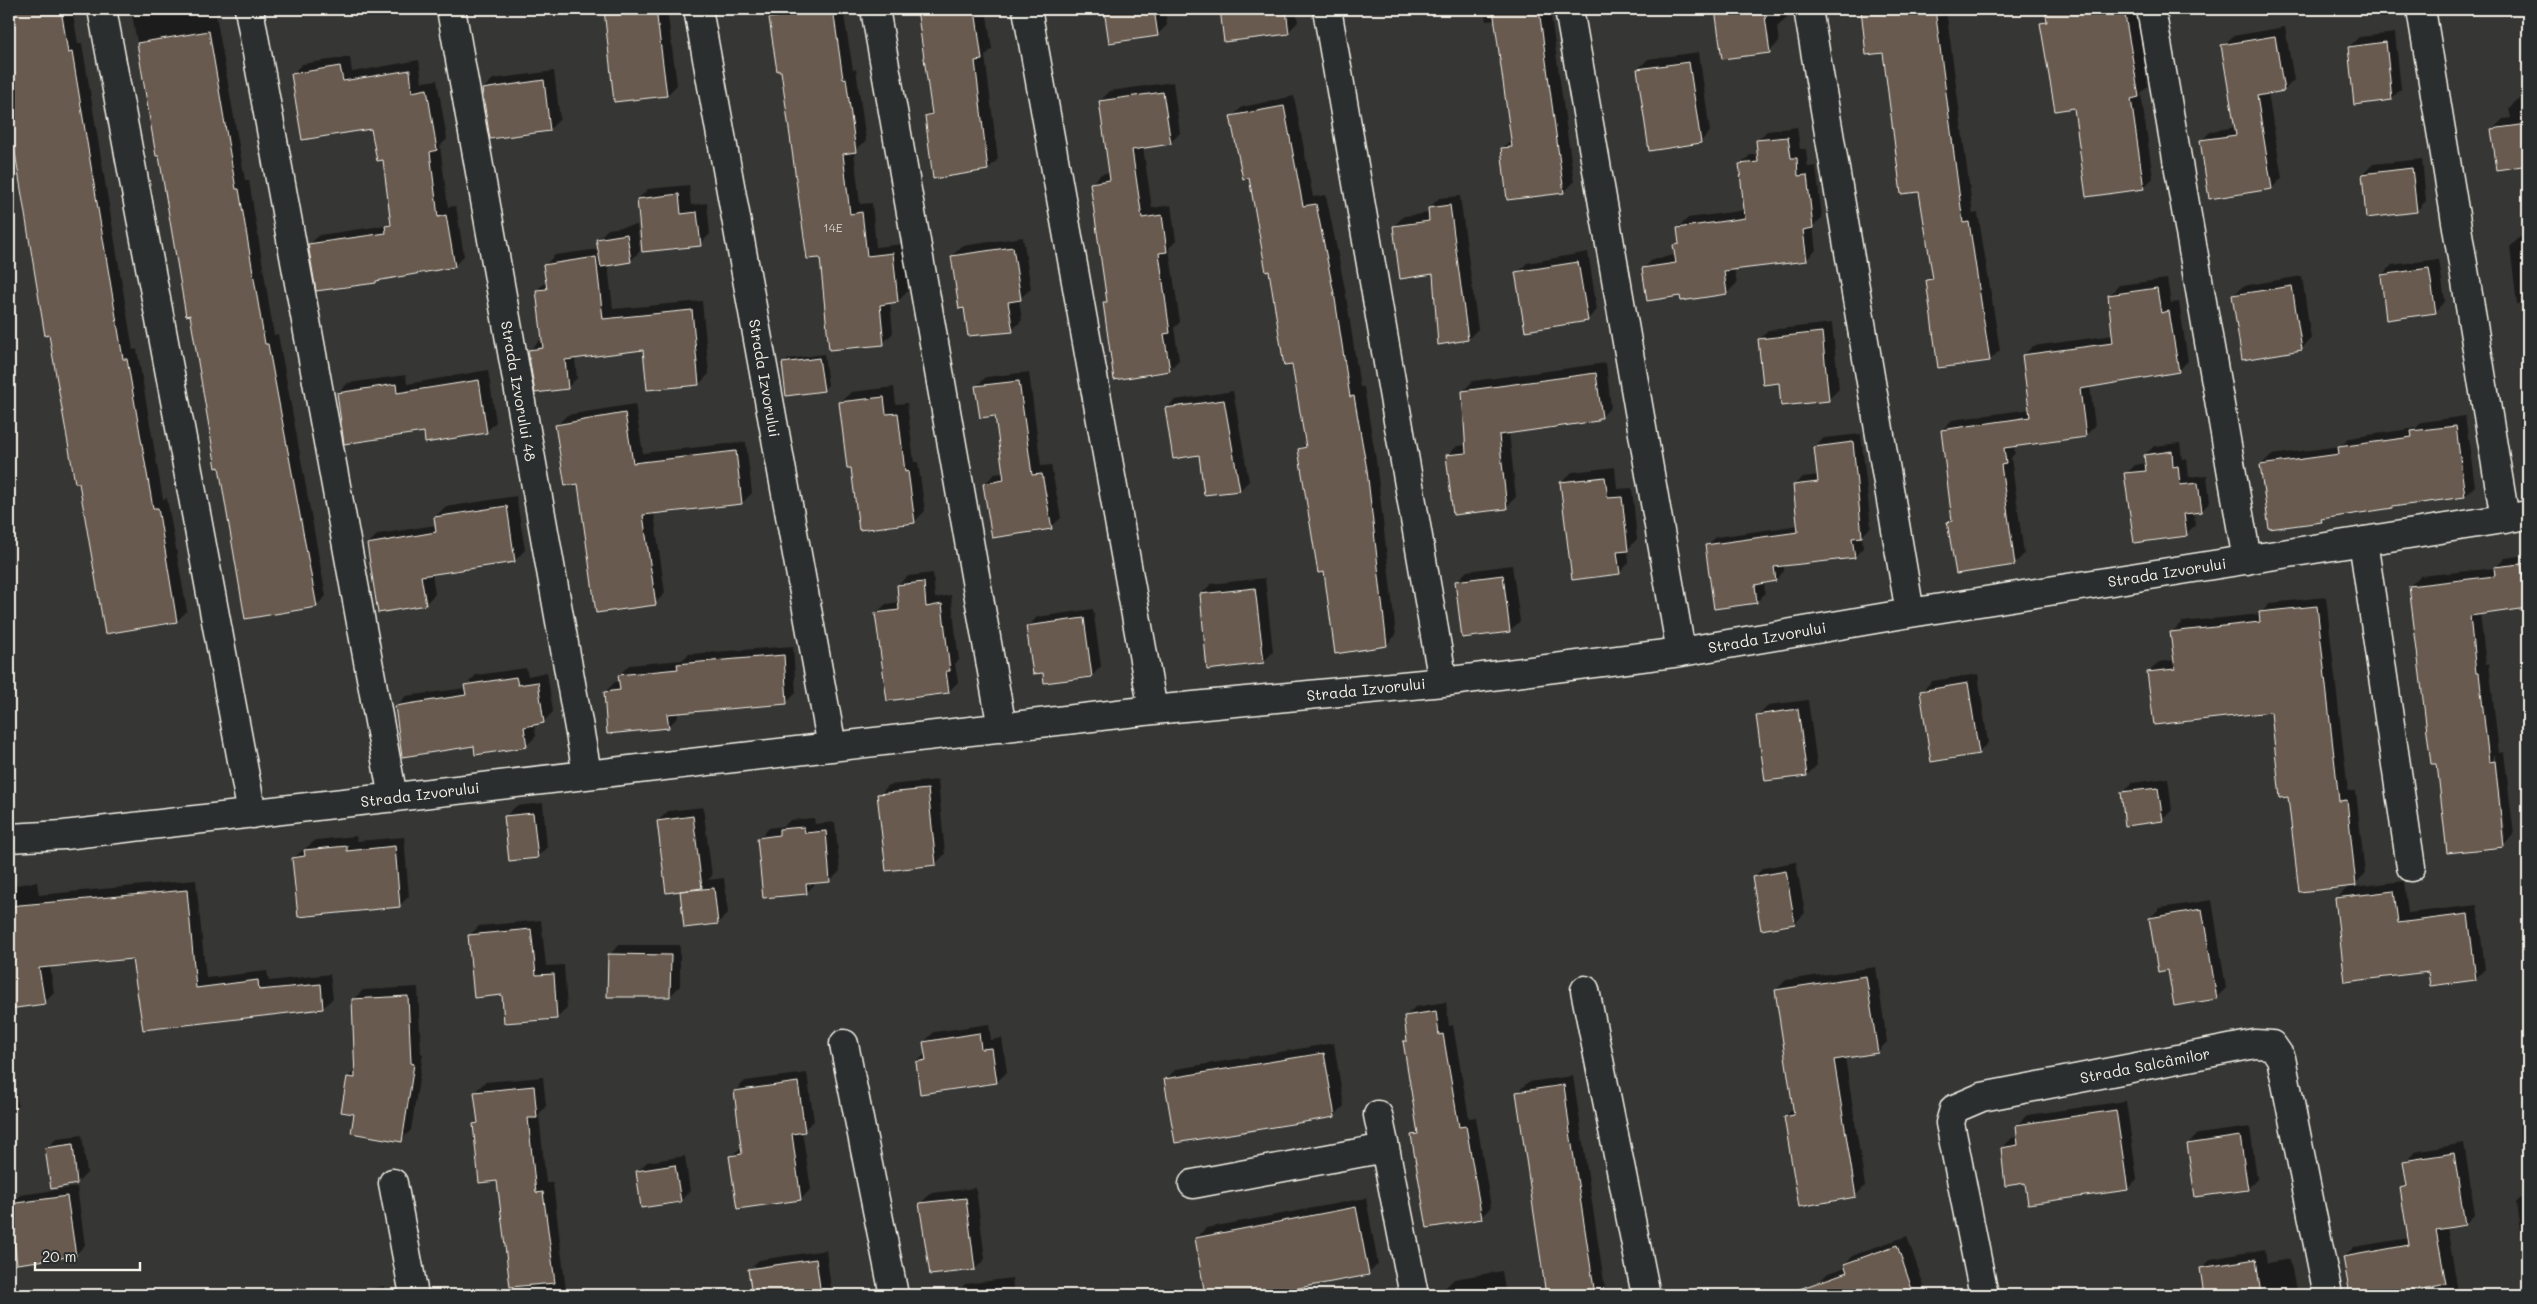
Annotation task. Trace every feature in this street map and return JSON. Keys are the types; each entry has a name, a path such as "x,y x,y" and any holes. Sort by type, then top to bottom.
{"street":[{"path":"102,9 252,814"},
{"path":"249,9 393,798"},
{"name":"Strada Izvorului 48","path":"451,9 587,773"},
{"name":"Strada Izvorului","path":"698,9 832,747"},
{"path":"875,9 1002,728"},
{"path":"1027,9 1153,710"},
{"path":"1327,9 1443,682"},
{"path":"1569,9 1681,652"},
{"path":"1808,9 1910,612"},
{"path":"2151,9 2247,560"},
{"path":"2421,9 2516,517"},
{"name":"Strada Izvorului","path":"9,838 64,835 252,814 587,773 1153,710 1443,682 1681,652 1910,612 2516,517"},
{"path":"2363,541 2411,868"},
{"path":"1585,990 1646,1295"},
{"path":"844,1044 894,1295"},
{"name":"Strada Salcâmilor","path":"1984,1295 1950,1123 1954,1109 1982,1097 2255,1044 2272,1045 2281,1058 2328,1295"},
{"path":"1378,1115 1414,1295"},
{"path":"1193,1184 1385,1148"},
{"path":"393,1183 414,1295"}],"building":[{"path":"9,9 61,9 68,53 72,52 123,359 127,359 153,508 158,508 177,622 105,634 79,483 75,483 49,335 45,336 9,116"},
{"path":"604,9 656,9 667,96 614,102"},
{"path":"833,9 843,79 846,78 856,152 843,154 850,214 862,212 867,256 893,253 898,302 880,305 884,345 829,350 820,258 807,259 781,71 777,71 769,18"},
{"path":"917,9 975,9 982,60 975,61 988,170 933,179 925,116 932,114"},
{"path":"1104,9 1154,9 1158,36 1109,43"},
{"path":"1220,9 1286,9 1289,34 1224,42"},
{"path":"1493,9 1539,9 1564,193 1507,200 1501,148 1512,147"},
{"path":"1715,9 1764,9 1770,53 1722,59"},
{"path":"1861,9 1935,9 1963,223 1969,222 1990,361 1938,368 1926,280 1933,279 1919,192 1901,194 1883,53 1866,55"},
{"path":"2045,9 2124,9 2139,97 2131,99 2144,189 2086,197 2074,108 2055,111 2040,23 2047,22"},
{"path":"209,31 236,189 239,189 265,344 268,344 317,607 245,619 219,467 216,468 190,315 186,316 159,156 156,156 137,43"},
{"path":"2275,36 2284,91 2257,96 2272,189 2209,199 2200,140 2236,135 2221,45"},
{"path":"2386,42 2392,100 2354,105 2348,47"},
{"path":"1689,62 1701,143 1649,151 1637,69"},
{"path":"340,66 343,81 410,70 412,92 427,89 437,150 430,152 438,217 446,215 455,267 376,281 376,283 316,291 308,244 386,233 385,226 391,225 383,160 377,161 371,129 302,140 291,74"},
{"path":"544,80 550,131 490,139 482,89"},
{"path":"1163,92 1171,144 1132,150 1142,218 1162,215 1167,252 1159,253 1170,333 1164,334 1170,371 1114,380 1103,302 1107,302 1090,183 1110,180 1099,101"},
{"path":"1284,106 1303,206 1316,204 1335,299 1350,397 1354,396 1367,470 1387,646 1335,654 1324,572 1318,573 1298,449 1306,447 1292,365 1284,366 1269,271 1266,272 1249,178 1243,179 1230,116"},
{"path":"2528,124 2528,165 2497,170 2491,129"},
{"path":"1788,137 1791,158 1797,158 1798,176 1807,175 1813,228 1803,230 1807,261 1724,271 1727,294 1681,301 1680,296 1647,301 1642,268 1676,263 1673,245 1679,244 1677,228 1745,218 1739,164 1758,162 1756,140"},
{"path":"2412,168 2417,212 2366,218 2362,174"},
{"path":"679,194 681,214 697,212 701,246 642,252 637,199"},
{"path":"1450,205 1468,340 1438,345 1433,274 1400,279 1393,226 1429,221 1428,208"},
{"path":"627,234 631,262 601,267 596,239"},
{"path":"1013,247 1021,300 1008,302 1013,332 968,336 964,308 959,309 951,256"},
{"path":"596,257 603,319 692,310 699,385 647,390 643,350 565,360 568,389 535,393 528,350 543,348 536,290 547,289 543,265"},
{"path":"1578,262 1588,321 1525,331 1515,272"},
{"path":"2429,268 2436,313 2386,320 2381,275"},
{"path":"2292,286 2302,350 2242,360 2232,295"},
{"path":"2157,288 2161,313 2169,311 2179,372 2080,389 2086,437 2004,448 2006,464 2001,465 2015,565 1956,574 1947,522 1952,521 1941,430 2030,417 2022,355 2113,343 2108,295"},
{"path":"1822,332 1829,401 1781,406 1779,383 1763,385 1758,339"},
{"path":"819,358 824,391 786,396 782,363"},
{"path":"1596,373 1602,418 1598,418 1598,421 1499,435 1507,509 1453,515 1446,455 1466,453 1462,391"},
{"path":"479,380 487,433 425,443 424,432 344,444 337,393 396,384 397,393"},
{"path":"1019,381 1032,475 1042,474 1052,529 992,538 983,484 1004,480 995,416 980,418 975,386"},
{"path":"884,397 886,414 898,413 905,472 908,471 915,523 859,530 851,468 847,468 839,402"},
{"path":"1224,400 1240,491 1204,495 1199,455 1173,459 1165,408"},
{"path":"625,413 633,463 736,451 742,504 643,515 656,605 596,613 578,484 565,486 555,425"},
{"path":"2456,426 2465,497 2392,507 2321,519 2322,522 2269,529 2260,465 2339,454 2338,447 2412,437 2411,431"},
{"path":"1853,442 1862,537 1852,538 1855,558 1774,567 1776,581 1755,585 1757,603 1714,609 1705,545 1798,532 1793,485 1818,482 1814,447"},
{"path":"2172,451 2173,467 2178,466 2180,485 2198,483 2202,512 2184,514 2187,536 2134,543 2124,473 2146,471 2144,455"},
{"path":"1605,477 1608,498 1622,497 1628,551 1617,552 1620,574 1572,580 1560,482"},
{"path":"507,506 515,562 421,576 426,605 378,613 367,544 436,532 434,517"},
{"path":"2521,564 2527,608 2470,616 2476,673 2479,673 2489,762 2495,761 2504,847 2447,853 2437,764 2431,764 2409,586 2495,576 2494,567"},
{"path":"1503,575 1510,632 1462,638 1455,581"},
{"path":"924,582 926,607 942,604 950,671 946,671 949,693 887,701 875,613 899,610 897,585"},
{"path":"1255,588 1264,663 1207,670 1200,594"},
{"path":"2317,606 2339,801 2347,800 2356,886 2299,892 2288,797 2280,798 2271,712 2154,725 2147,672 2175,669 2170,632 2260,622 2259,612"},
{"path":"1084,618 1092,677 1044,683 1043,673 1033,674 1026,626"},
{"path":"784,655 787,704 667,714 669,728 607,734 604,692 620,690 618,675 678,669 677,664"},
{"path":"516,677 518,685 538,682 544,723 524,727 527,747 475,755 474,746 402,757 395,706 466,695 464,685"},
{"path":"1968,683 1979,754 1931,762 1920,691"},
{"path":"1798,709 1807,776 1765,781 1756,715"},
{"path":"2158,788 2163,821 2125,826 2121,792"},
{"path":"928,789 936,865 886,871 877,794"},
{"path":"533,813 538,858 509,861 504,816"},
{"path":"693,816 702,888 666,893 657,821"},
{"path":"804,827 805,833 826,831 830,882 806,884 807,894 763,898 757,838 779,835 779,829"},
{"path":"347,846 347,851 395,846 400,907 298,917 292,858 305,856 304,850"},
{"path":"1786,871 1795,924 1761,930 1752,877"},
{"path":"714,888 718,924 684,928 680,891"},
{"path":"187,890 196,988 258,980 259,990 321,984 323,1009 143,1030 132,959 39,968 45,1004 9,1009 9,906"},
{"path":"2394,891 2398,923 2468,914 2476,980 2430,986 2428,972 2345,982 2335,898"},
{"path":"2202,909 2217,999 2174,1006 2168,970 2158,972 2149,918"},
{"path":"531,929 536,975 554,974 557,1019 504,1023 502,995 474,998 468,935"},
{"path":"608,954 671,955 670,997 607,997"},
{"path":"1866,976 1878,1053 1834,1060 1856,1197 1799,1207 1784,1117 1794,1115 1775,990"},
{"path":"408,996 411,1063 414,1064 402,1142 351,1133 354,1114 341,1112 347,1077 355,1078 352,999"},
{"path":"1436,1011 1439,1035 1443,1034 1459,1127 1466,1126 1482,1219 1427,1228 1411,1135 1418,1134 1403,1041 1407,1041 1404,1016"},
{"path":"979,1033 981,1049 992,1048 997,1083 920,1094 916,1062 926,1060 923,1042"},
{"path":"1324,1053 1335,1117 1175,1143 1164,1079"},
{"path":"798,1082 805,1132 792,1134 801,1200 737,1209 729,1156 742,1154 734,1091"},
{"path":"1564,1085 1595,1295 1546,1295 1516,1092"},
{"path":"534,1086 537,1118 528,1118 536,1193 543,1192 555,1283 510,1287 497,1181 479,1183 473,1124 478,1123 474,1092"},
{"path":"2116,1110 2128,1190 2028,1204 2025,1183 2005,1186 2001,1148 2018,1145 2016,1125"},
{"path":"2240,1136 2248,1190 2195,1197 2187,1144"},
{"path":"73,1144 77,1184 51,1189 45,1148"},
{"path":"2454,1153 2465,1225 2436,1230 2446,1284 2422,1289 2423,1295 2350,1295 2343,1257 2409,1245 2400,1188 2407,1186 2403,1161"},
{"path":"675,1165 681,1202 641,1208 636,1171"},
{"path":"67,1196 76,1256 17,1264 9,1204"},
{"path":"966,1198 975,1270 930,1275 919,1203"},
{"path":"1356,1207 1369,1275 1261,1295 1205,1295 1195,1238"},
{"path":"1897,1245 1914,1295 1794,1295 1794,1291 1847,1272 1844,1264"},
{"path":"816,1259 821,1295 752,1295 748,1269"},
{"path":"2256,1259 2261,1295 2204,1295 2200,1268"}]}
